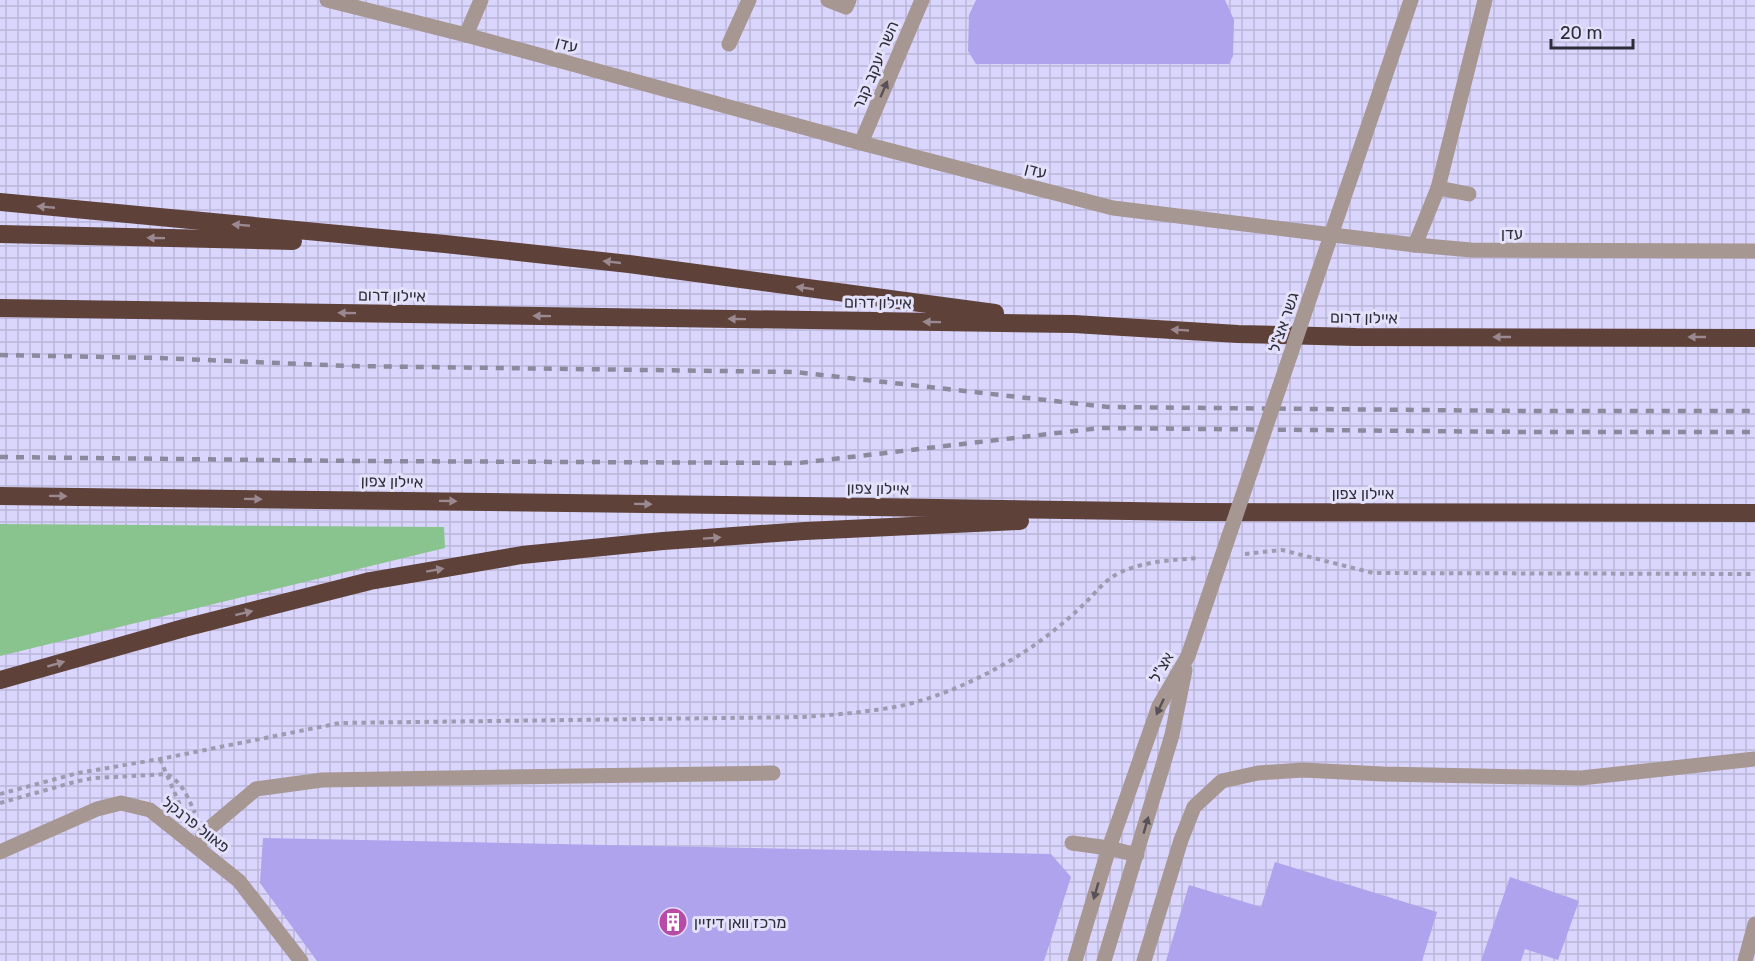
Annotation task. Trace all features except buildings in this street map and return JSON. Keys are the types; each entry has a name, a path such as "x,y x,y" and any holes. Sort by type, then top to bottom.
{"highway":[{"path":"0,202 445,244 629,264 1074,324"},
{"path":"0,234 445,244"},
{"name":"איילון דרום","path":"0,308 1074,324 1238,334 1356,337 1755,338"},
{"name":"איילון צפון","path":"0,496 1193,512 1755,513"},
{"path":"0,680 184,628 370,581 522,555 663,541 781,533 1193,512"}],"street":[{"name":"עדן","path":"327,0 1113,208 1415,246 1471,250 1755,251"},
{"path":"466,35 481,0"},
{"path":"729,44 749,0"},
{"path":"828,0 846,7 849,0"},
{"name":"השר יעקב קנר","path":"861,143 922,0"},
{"name":"גשר אצ\"ל","path":"1188,656 1411,0"},
{"path":"1415,246 1438,188 1485,0"},
{"path":"1438,188 1469,194"},
{"name":"אצ\"ל","path":"1075,961 1109,848 1160,706 1188,656"},
{"name":"אצ\"ל","path":"1104,961 1172,735 1188,656"},
{"path":"1144,961 1180,840 1194,807 1222,782 1258,773 1303,770 1581,778 1755,759"},
{"path":"198,847 205,832 256,789 322,780 773,772"},
{"name":"פאוול פרנקל","path":"0,852 97,809 121,803 150,810 239,881 301,961"},
{"path":"1072,843 1109,848 1137,855"},
{"path":"1745,961 1755,924"}],"path":[{"path":"1234,555 1282,550 1373,573 1755,574"},
{"path":"0,794 78,773 340,723 801,717 902,705 994,671 1053,632 1104,583 1118,573 1163,561 1210,556"}],"shaded area":[{"path":"0,0 1755,0 1755,961 0,961"}],"green space":[{"path":"0,524 444,527 445,548 0,656"}],"railway":[{"path":"0,355 159,358 350,366 795,372 1108,407 1755,411"},
{"path":"0,457 799,463 1100,428 1755,432"}],"place":[{"name":"מרכז וואן דיזיין","path":"673,922"}]}
